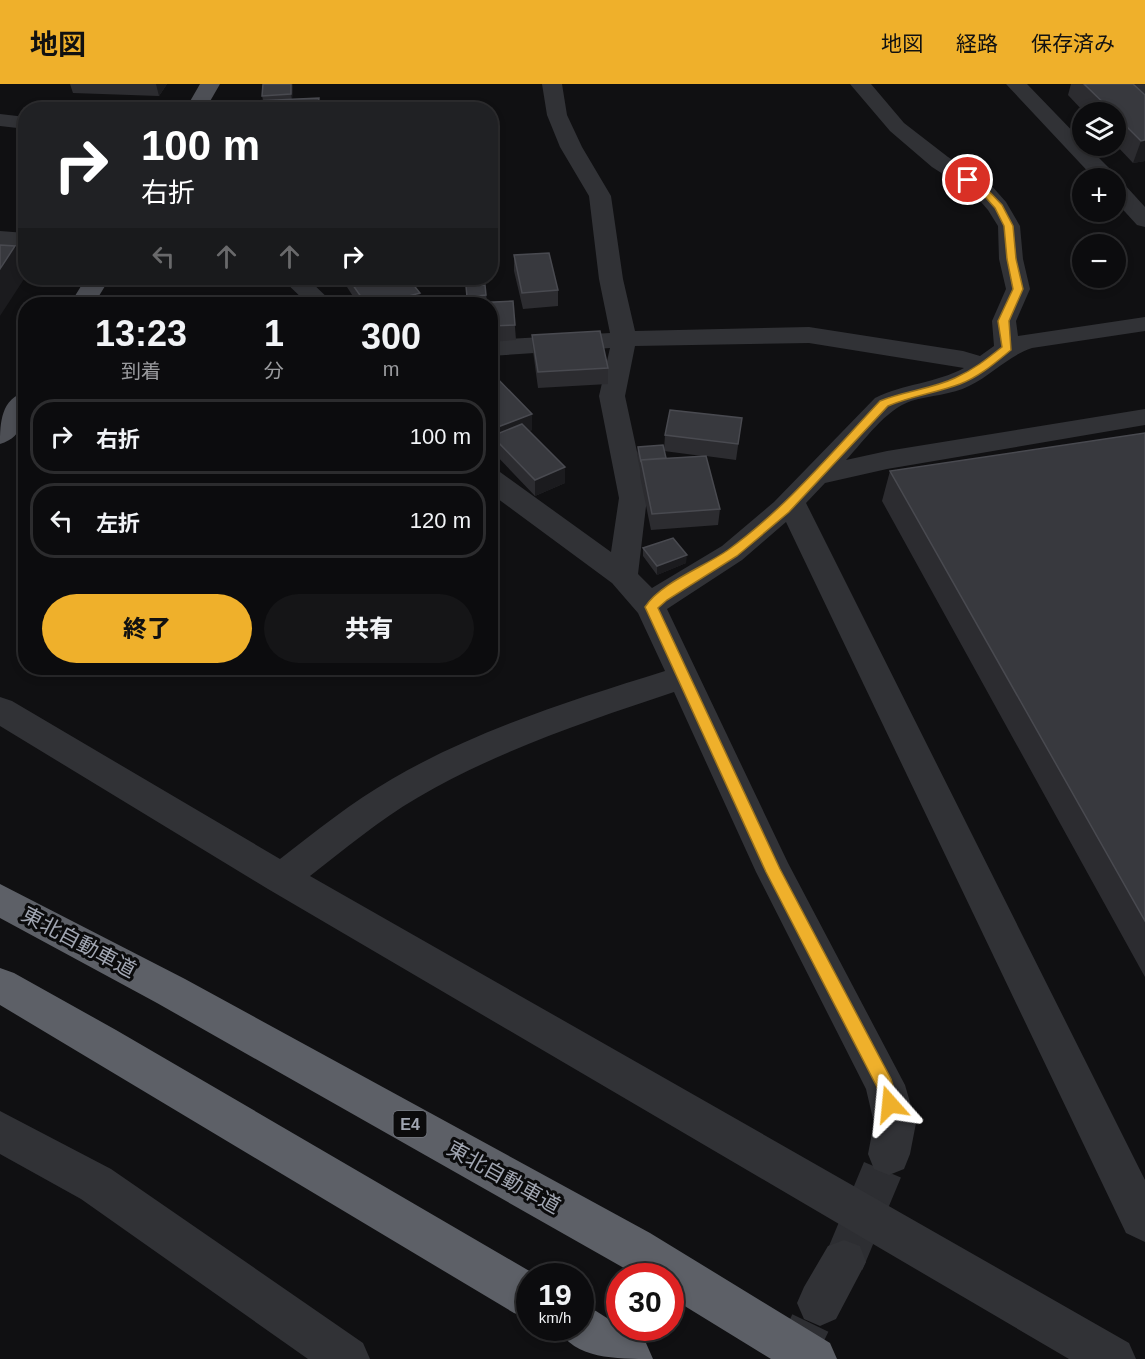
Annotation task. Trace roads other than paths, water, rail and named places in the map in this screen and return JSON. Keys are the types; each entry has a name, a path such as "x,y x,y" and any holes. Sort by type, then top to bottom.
{"highway":[{"name":"東北自動車道","path":"0,900 171,991 634,1250 814,1359"},
{"path":"0,985 123,1055 516,1289"},
{"path":"594,1336 630,1359"}],"main road":[{"path":"200,102 210,84"}],"street":[{"path":"552,84 558,115 571,147 600,196 611,279 624,340 612,396 633,498 623,576"},
{"path":"860,84 897,127 940,162 982,189 999,207 1009,226 1011,259 1018,289 1004,321 1007,348"},
{"path":"1016,84 1096,168"},
{"path":"0,120 18,122"},
{"path":"1126,200 1145,220"},
{"path":"0,238 18,239"},
{"path":"301,285 314,297"},
{"path":"651,607 662,596 732,553 791,502 884,404 900,396 957,382 984,366 1007,348 1028,341 1145,324"},
{"path":"498,348 624,340 809,335 963,359 984,366"},
{"path":"815,476 887,460 1145,417"},
{"path":"498,485 623,576 651,607 774,872 885,1085 895,1123 889,1154"},
{"path":"791,502 1141,1218 1145,1220"},
{"path":"281,878 386,800 423,778 518,736 684,676"},
{"path":"0,710 281,878 1113,1359"},
{"path":"0,1131 96,1184 347,1359"},
{"path":"820,1303 844,1262"}],"tunnel":[{"path":"844,1262 889,1154"},
{"path":"793,1359 820,1303"}]}
